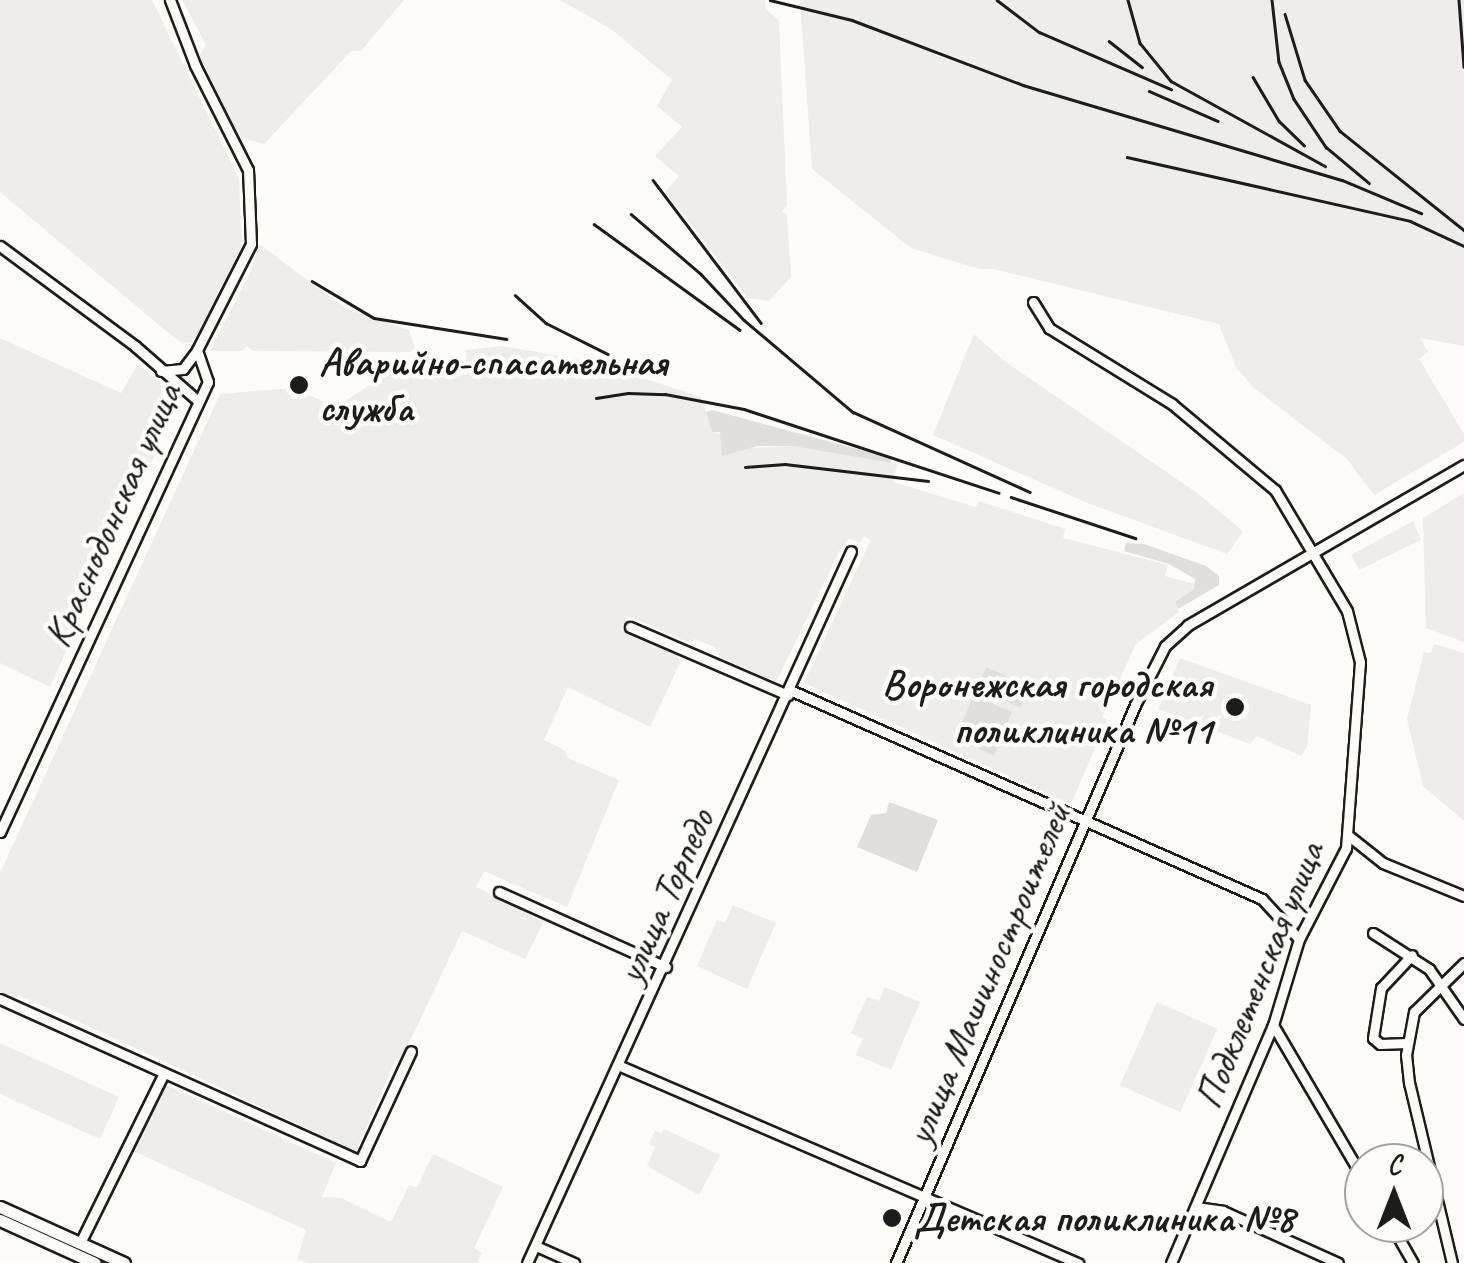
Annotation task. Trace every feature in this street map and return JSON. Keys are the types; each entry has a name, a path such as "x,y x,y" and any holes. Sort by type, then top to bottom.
{"main road":[{"path":"0,1207 124,1263"},
{"path":"0,1220 95,1263"}],"street":[{"name":"Краснодонская улица","path":"0,832 208,382 197,350 248,255 253,233 248,170 242,152 195,65 170,0"},
{"path":"0,246 198,401"},
{"name":"Подклетенская улица","path":"1033,302 1049,328 1172,404 1274,490 1315,552 1351,621 1360,662 1349,836 1299,939 1272,1025 1172,1263"},
{"path":"162,371 182,369 197,350"},
{"name":"улица Машиностроителей","path":"896,1263 1135,705 1166,645 1188,625 1464,466"},
{"name":"улица Торпедо","path":"527,1263 666,967 851,551"},
{"path":"630,627 1262,899 1299,939"},
{"path":"1349,836 1383,863 1464,896"},
{"path":"499,892 666,967"},
{"path":"1373,933 1412,955 1441,983 1464,1019"},
{"path":"1408,1044 1380,1044 1373,1038 1381,988 1412,955"},
{"path":"1452,1263 1409,1084 1408,1044 1414,1012 1464,963"},
{"path":"0,999 360,1161 411,1052"},
{"path":"1272,1025 1344,1146"},
{"path":"620,1066 1078,1263"},
{"path":"80,1243 163,1075"},
{"path":"1196,1207 1224,1212 1338,1263"},
{"path":"536,1246 574,1263"}],"shaded area":[{"path":"0,0 152,0 239,179 242,252 193,342 182,343 165,330 0,192"},
{"path":"182,0 404,0 361,51 351,51 264,144 242,138 237,131 199,57 206,45"},
{"path":"560,0 765,0 766,9 779,21 787,206 781,211 787,214 791,277 769,301 748,298 665,192 679,176 655,156 682,127 657,106 672,80 611,29"},
{"path":"800,0 1464,0 1464,346 1420,338 1428,352 1419,359 1464,434 1464,442 1374,495 1347,459 1254,388 1236,367 1219,324 993,269 979,269 911,248 812,169"},
{"path":"259,244 345,308 409,330 415,347 411,352 253,351 247,346 242,351 210,351 250,273"},
{"path":"974,334 1003,360 1197,493 1237,526 1243,532 1227,554 1085,502 933,435"},
{"path":"0,338 121,393 138,364 161,383 161,394 176,408 50,687 0,663"},
{"path":"503,346 594,362 701,397 712,431 749,448 792,446 897,464 893,482 976,507 979,501 1065,529 1063,538 1168,565 1165,576 1195,584 1194,589 1175,602 1179,612 1136,644 1102,717 1107,720 1071,804 804,683 867,548 870,540 864,536 860,543 849,538 840,550 776,682 720,657 716,648 705,643 694,639 691,644 627,615 622,630 678,655 680,663 650,727 568,687 544,740 564,750 568,758 619,780 567,907 484,871 476,887 545,919 525,959 462,931 400,1062 395,1061 356,1151 18,995 14,1000 0,994 0,873 220,394 293,388 336,407 382,377 400,369 405,375 432,359 447,360 455,377 467,374 466,350"},
{"path":"712,410 891,458 891,463 792,446 757,446 722,456 720,432 712,432 706,412"},
{"path":"1464,493 1464,642 1426,628 1423,518"},
{"path":"1413,521 1421,540 1359,570 1351,555"},
{"path":"1126,543 1144,544 1206,566 1219,576 1219,585 1178,609 1175,602 1194,589 1195,579 1169,564 1124,551"},
{"path":"1434,644 1464,653 1464,821 1423,786 1407,719 1424,652 1431,653"},
{"name":"Воронежская городская поликлиника №11","path":"1180,658 1311,705 1307,747 1301,756 1257,736 1250,744 1158,709"},
{"path":"986,667 1030,687 1020,708 977,688"},
{"path":"973,696 1012,712 994,755 955,740"},
{"path":"889,802 938,820 917,872 857,847 871,815 886,813"},
{"path":"733,905 776,923 747,989 697,966 717,920 725,923"},
{"path":"885,987 920,1002 891,1070 856,1055 863,1039 851,1033 867,997 879,1001"},
{"path":"1157,1002 1217,1029 1180,1112 1120,1085"},
{"path":"0,1043 119,1097 100,1139 0,1094"},
{"path":"164,1084 336,1163 322,1197 341,1198 391,1222 409,1185 417,1188 433,1154 503,1187 474,1248 482,1253 477,1263 307,1263 297,1259 306,1230 131,1150"},
{"path":"664,1129 720,1155 699,1195 647,1166 655,1147 649,1144 655,1131 662,1133"}],"railway":[{"path":"770,0 852,20 1023,85 1342,180 1421,213"},
{"path":"997,0 1039,32 1171,89"},
{"path":"1128,0 1140,43 1171,81 1325,166"},
{"path":"1272,0 1279,62 1294,99 1326,147 1369,183"},
{"path":"1459,0 1464,67"},
{"path":"1285,14 1305,80 1340,131 1464,230"},
{"path":"1109,41 1142,67"},
{"path":"1253,77 1279,121 1304,145"},
{"path":"1149,91 1218,121"},
{"path":"1127,157 1410,221 1464,246"},
{"path":"653,180 761,323"},
{"path":"631,214 701,274 744,320 853,412 1030,492"},
{"path":"594,224 740,330"},
{"path":"312,281 374,318 506,339"},
{"path":"515,295 546,323 608,354"},
{"path":"596,398 628,393 665,394 744,409 999,493"},
{"path":"745,467 785,464 928,481"},
{"path":"1011,497 1135,538"}],"place":[{"name":"Аварийно-спасательная служба","path":"299,385"},
{"name":"Воронежская городская поликлиника №11","path":"1235,707"},
{"name":"Детская поликлиника №8","path":"892,1218"}]}
